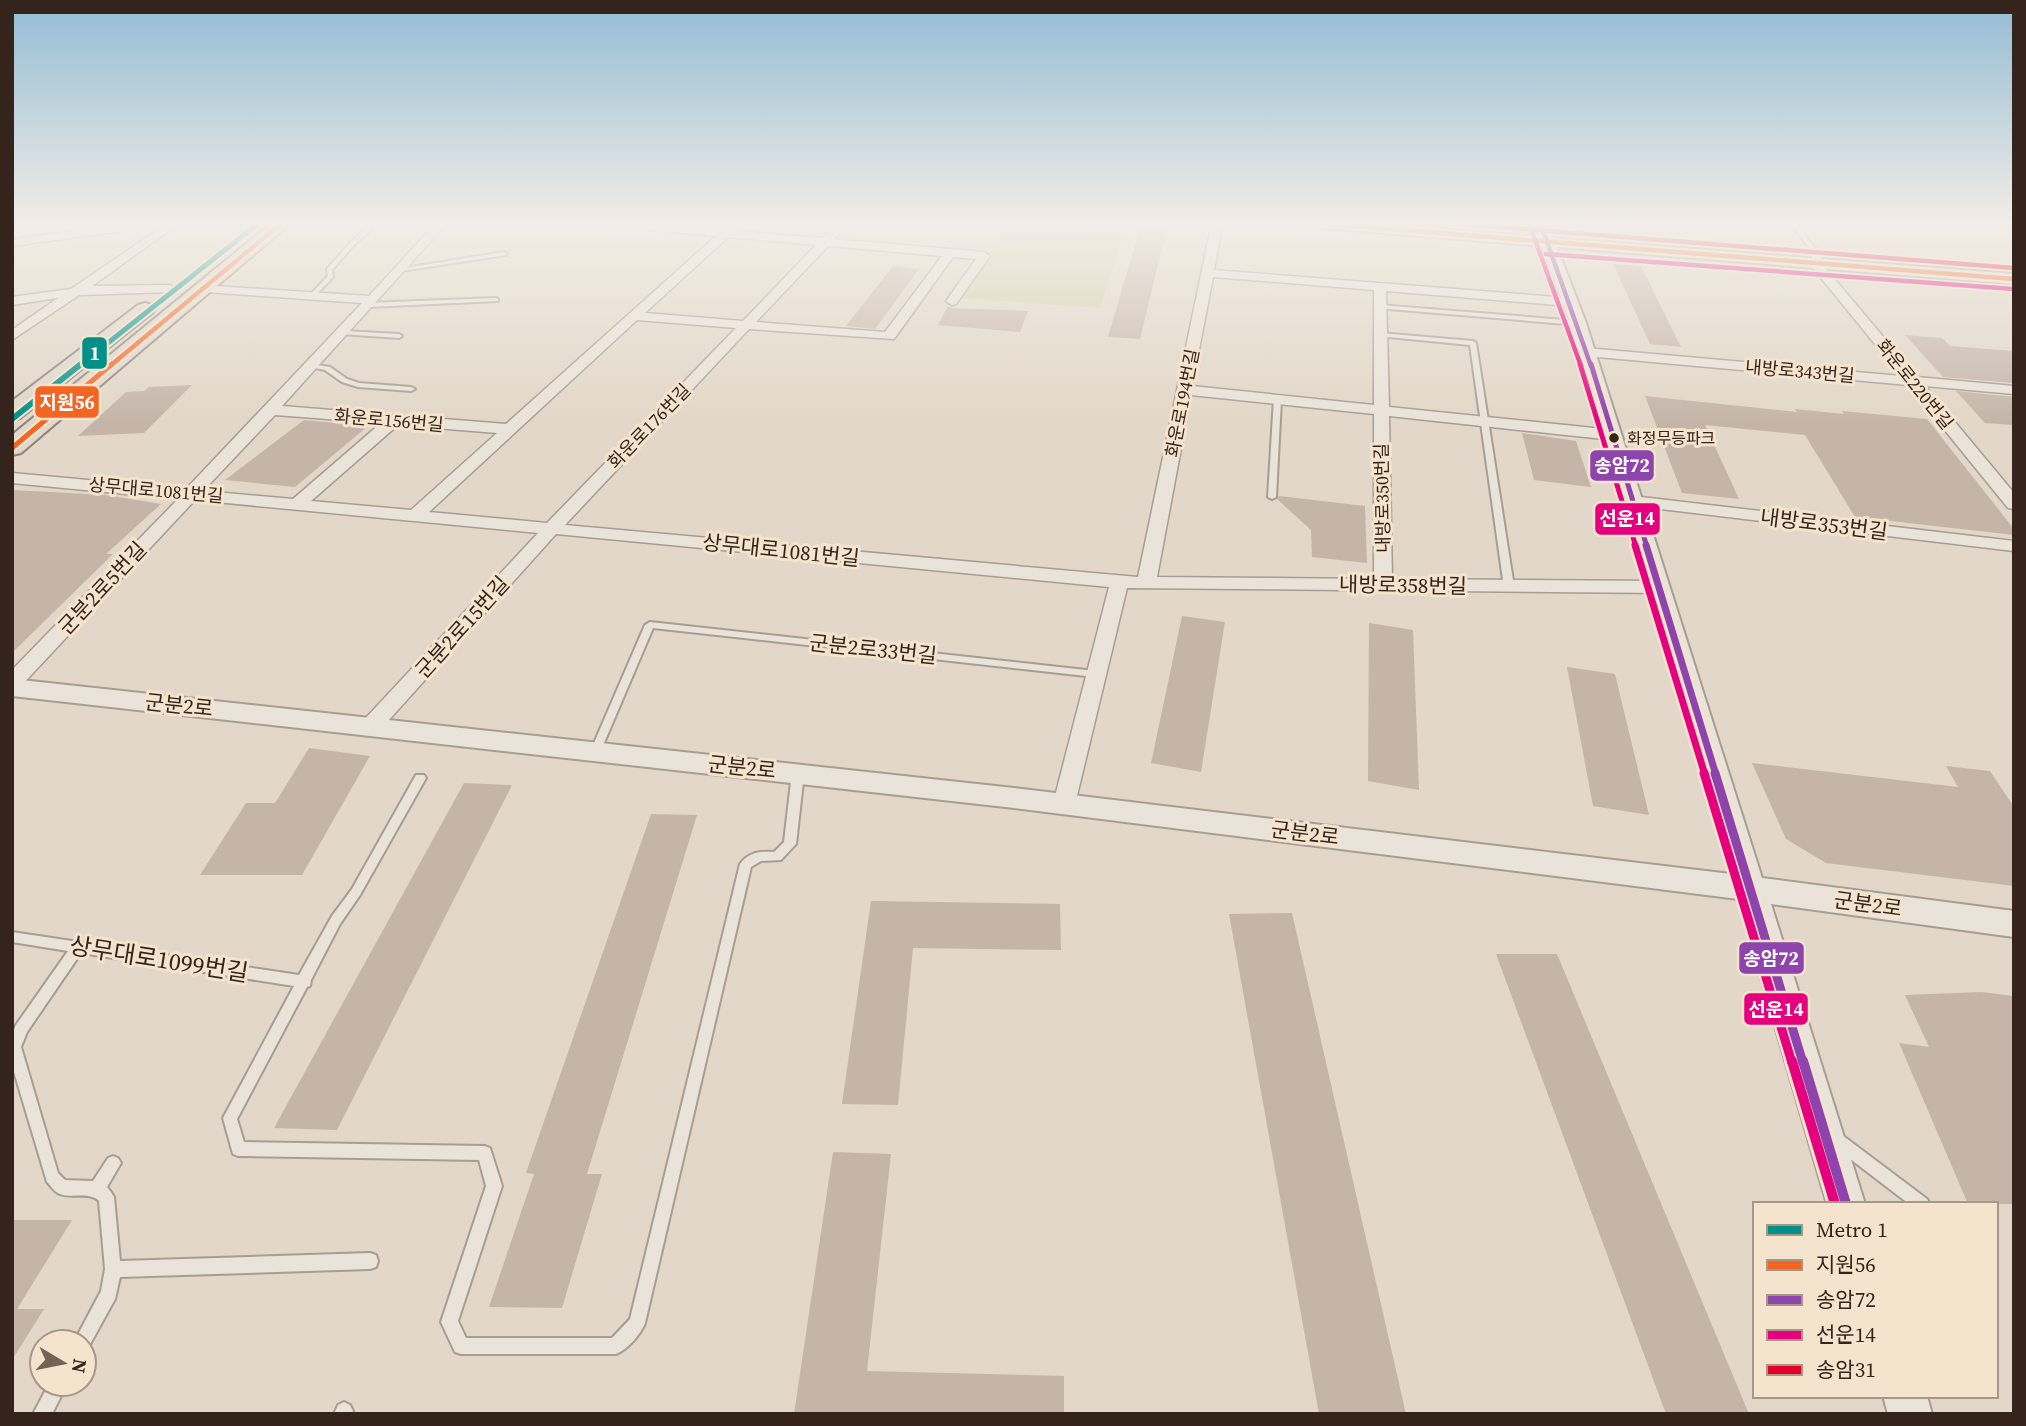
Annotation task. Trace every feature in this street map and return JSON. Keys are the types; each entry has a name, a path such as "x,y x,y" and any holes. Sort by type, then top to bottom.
{"main road":[{"path":"12,413 170,289"},
{"path":"12,448 203,289"}],"street":[{"path":"12,336 81,289"},
{"path":"12,301 78,291 170,289"},
{"path":"211,289 371,303"},
{"path":"191,493 384,289"},
{"path":"416,514 663,289"},
{"name":"화운로176번길","path":"553,527 781,289"},
{"path":"633,316 889,336 927,289"},
{"path":"952,300 960,289"},
{"name":"화운로194번길","path":"1146,584 1205,289"},
{"path":"1380,289 1381,411"},
{"path":"1399,289 1569,302"},
{"path":"1564,289 1578,323 1614,435 1845,1202"},
{"name":"화운로220번길","path":"1840,289 2014,504"},
{"name":"내방로343번길","path":"1586,352 2014,390"},
{"name":"내방로350번길","path":"1185,390 1614,435"},
{"name":"화운로156번길","path":"271,410 507,429"},
{"name":"내방로350번길","path":"1381,411 1383,585"},
{"path":"299,503 394,420"},
{"name":"상무대로1081번길","path":"12,478 1146,584"},
{"name":"군분2로5번길","path":"12,685 191,493"},
{"name":"내방로353번길","path":"1633,501 2014,546"},
{"name":"군분2로15번길","path":"371,726 553,527"},
{"path":"1064,804 1119,582"},
{"name":"내방로358번길","path":"1146,584 1660,587"},
{"name":"군분2로","path":"12,685 1064,804 1751,888 2014,924"}],"lane":[{"path":"312,296 319,289"},
{"path":"371,303 496,300"},
{"path":"1379,307 1578,323"},
{"path":"343,333 399,336"},
{"path":"1380,335 1472,343 1509,587"},
{"name":"화운로156번길","path":"312,366 328,366 356,384 411,389"},
{"path":"1272,497 1277,400"},
{"name":"군분2로33번길","path":"596,750 650,625 1095,674"},
{"path":"420,778 356,892 336,920 230,1118 238,1149 485,1153 494,1186 449,1322 461,1346 616,1346 637,1323 746,863 759,856 777,857 790,844 798,773"},
{"name":"상무대로1099번길","path":"12,937 305,982"},
{"path":"78,947 21,1029 14,1047 52,1177 62,1187 97,1189 106,1197 113,1269 109,1293 90,1328"},
{"path":"1824,1129 1919,1202"},
{"path":"97,1189 113,1163"},
{"path":"113,1269 370,1261"},
{"path":"42,1414 51,1398"}],"shaded area":[{"path":"967,289 1106,289 1100,308 960,298"}],"building":[{"path":"875,289 905,289 875,329 846,326"},
{"path":"1122,289 1152,289 1140,339 1108,337"},
{"path":"1624,289 1652,289 1681,347 1650,344"},
{"path":"948,306 1028,311 1020,332 938,325"},
{"path":"1905,335 1942,338 1950,346 2014,351 2014,383 1943,377"},
{"path":"192,385 144,433 78,436 126,392 144,391 149,387"},
{"path":"1956,391 2014,397 2014,425 1985,423"},
{"path":"1645,396 1797,412 1795,409 1927,419 2014,529 2014,535 1855,517 1805,435 1705,425 1739,499 1682,493"},
{"path":"304,420 368,426 295,487 225,480"},
{"path":"1522,433 1576,441 1591,487 1534,480"},
{"path":"12,490 106,495 161,504 106,554 113,554 12,653"},
{"path":"1279,496 1365,506 1367,563 1312,557 1311,530 1277,499"},
{"path":"1182,616 1225,622 1201,772 1151,763"},
{"path":"1369,623 1413,630 1419,790 1368,781"},
{"path":"1567,667 1615,674 1649,815 1593,806"},
{"path":"309,748 370,756 302,875 200,875 246,803 275,803"},
{"path":"1752,763 1958,787 1946,766 1990,771 2014,807 2014,886 1826,863 1786,839"},
{"path":"464,783 512,785 337,1130 274,1128"},
{"path":"651,814 697,815 587,1174 602,1174 562,1308 489,1307 534,1174 526,1173"},
{"path":"871,901 1060,904 1061,950 913,948 898,1105 842,1104"},
{"path":"1292,913 1406,1414 1319,1414 1229,914"},
{"path":"1496,954 1557,954 1749,1414 1666,1414"},
{"path":"1982,992 2014,996 2014,1204 1967,1202 1899,1043 1929,1047 1905,995"},
{"path":"833,1152 891,1154 867,1371 1064,1376 1064,1414 794,1414"},
{"path":"12,1220 72,1220 17,1309 44,1309 32,1328 28,1328 28,1334 12,1360"}],"metro line":[{"name":"1","path":"12,419 176,289"}],"transit line":[{"name":"지원56","path":"12,448 203,289"},
{"name":"선운14","path":"1554,289 1603,438 1834,1202"},
{"name":"송암72","path":"1565,289 1613,435 1845,1202"},
{"name":"선운14","path":"2007,289 2013,289"}],"place":[{"name":"화정무등파크","path":"1614,438"}]}
